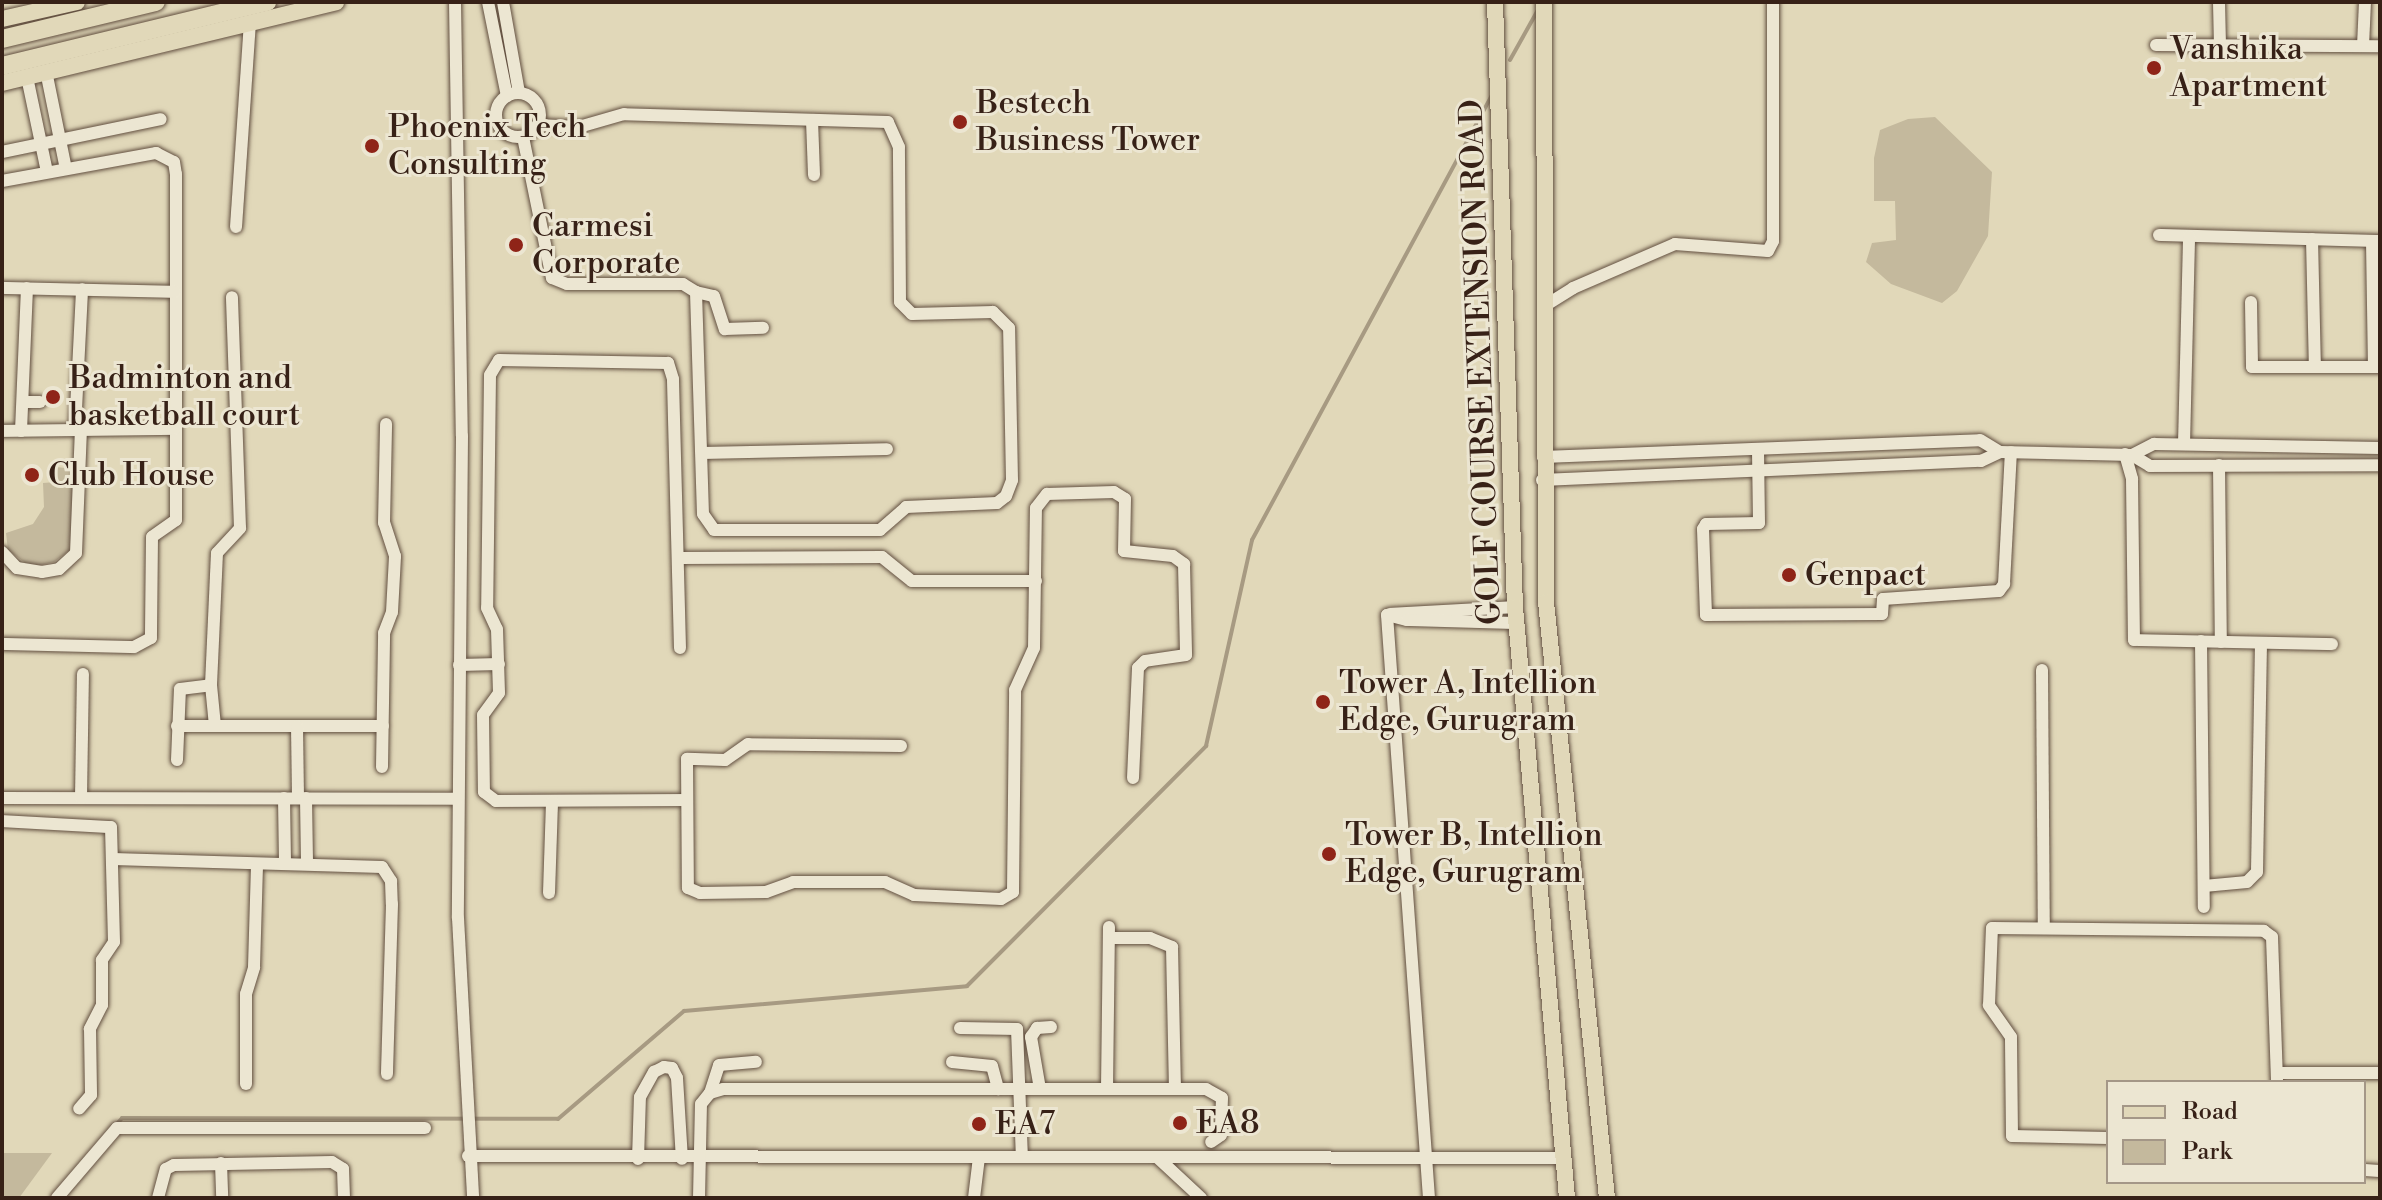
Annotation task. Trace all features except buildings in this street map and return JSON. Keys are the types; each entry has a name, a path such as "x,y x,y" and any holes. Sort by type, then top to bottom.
{"highway":[{"path":"2,39 156,2"},
{"path":"2,66 267,2"}],"main road":[{"path":"2,19 77,2"},
{"path":"2,83 336,2"},
{"name":"GOLF COURSE EXTENSION ROAD","path":"1495,2 1516,615 1567,1198"},
{"path":"1544,2 1542,480 1546,602 1607,1198"}],"street":[{"path":"455,2 462,436 457,799 466,1135 473,1198"},
{"path":"488,2 513,95"},
{"path":"503,2 513,95"},
{"path":"1543,307 1573,288 1675,244 1768,251 1773,241 1773,2"},
{"path":"2219,2 2220,46"},
{"path":"2363,46 2365,2"},
{"path":"236,227 250,22"},
{"path":"2156,45 2380,46"},
{"path":"46,71 66,169"},
{"path":"27,77 47,172"},
{"path":"513,95 537,104 538,125"},
{"path":"513,95 498,107 499,127 510,136 523,137 538,125 579,127 624,114 888,122 894,128 899,147 897,292 905,309 912,314 993,312 1006,320 1011,489 997,503 906,507 880,530 714,530 703,514 696,292"},
{"path":"2,152 161,119"},
{"path":"812,120 814,175"},
{"path":"523,137 552,278 567,284 683,284 696,292 714,296 725,329 763,328"},
{"path":"2,181 156,153 174,162 176,520 152,537 151,638 134,647 2,644"},
{"path":"2159,235 2376,241 2377,367 2252,367 2251,302"},
{"path":"2184,444 2189,236"},
{"path":"2312,239 2315,367"},
{"path":"2,288 175,292"},
{"path":"21,431 27,288"},
{"path":"2,552 17,568 42,572 59,569 76,553 82,289"},
{"path":"215,726 211,685 217,553 240,528 232,297"},
{"path":"680,648 673,379 668,363 499,360 490,375 487,608 497,629 498,698 483,715 484,792 496,801 684,800"},
{"path":"23,402 40,402"},
{"path":"382,767 384,633 392,612 395,556 384,523 386,424"},
{"path":"2,431 174,429"},
{"path":"1543,457 1980,440 2006,452"},
{"path":"1542,480 1981,461 2006,452 2129,454 2154,444 2380,448"},
{"path":"702,453 887,449"},
{"path":"1758,451 1759,523 1706,524 1703,529 1706,615 1882,614 1883,599 1999,591 2004,584 2006,452"},
{"path":"1714,452 1715,472"},
{"path":"2129,454 2150,466 2380,465"},
{"path":"2129,454 2134,640 2332,644"},
{"path":"2219,465 2221,642"},
{"path":"901,746 748,744 725,760 684,762 684,880 693,892 766,892 793,882 885,882 914,895 1008,896 1016,886 1015,690 1034,648 1036,508 1047,494 1120,494 1125,499 1124,551 1173,556 1184,564 1186,655 1145,661 1138,668 1133,778"},
{"path":"680,558 882,557 912,581 1036,581"},
{"path":"1429,1198 1387,615 1407,620 1516,615"},
{"path":"2201,641 2204,907"},
{"path":"2204,886 2247,882 2257,872 2261,643"},
{"path":"459,665 499,664"},
{"path":"2042,670 2044,928"},
{"path":"81,798 83,674"},
{"path":"177,760 180,689 211,685"},
{"path":"177,726 383,726"},
{"path":"285,862 296,798 297,726"},
{"path":"2,798 457,799"},
{"path":"296,798 307,862"},
{"path":"549,893 552,802"},
{"path":"2,821 105,825 112,832 114,942 102,960 102,1005 90,1029 91,1095 79,1109"},
{"path":"113,859 257,864 307,862 382,867 388,872 392,924 387,1074"},
{"path":"246,1084 246,994 254,967 257,864"},
{"path":"2106,1138 2012,1136 2011,1037 1989,1005 1992,928 2264,931 2272,937 2277,1078 2380,1073"},
{"path":"1107,1089 1109,933 1150,938 1172,947 1175,1088"},
{"path":"1040,1089 1031,1037 1037,1028 1051,1027"},
{"path":"960,1028 1017,1029 1022,1157"},
{"path":"699,1198 701,1104 710,1093 719,1065 756,1062"},
{"path":"952,1062 992,1066 998,1089"},
{"path":"638,1159 640,1097 656,1070 664,1067 672,1068 677,1078 682,1159"},
{"path":"710,1093 1175,1088 1220,1094 1222,1131 1211,1142"},
{"path":"57,1198 117,1128 425,1128"},
{"path":"468,1156 638,1159 1564,1158"},
{"path":"974,1198 979,1157"},
{"path":"1158,1158 1201,1198"},
{"path":"158,1198 166,1169 221,1163 337,1163 343,1169 344,1198"},
{"path":"221,1163 222,1198"}],"green space":[{"path":"1935,117 1992,172 1988,236 1957,291 1942,303 1891,284 1866,262 1872,243 1896,240 1895,201 1874,201 1874,158 1880,130 1908,119"},
{"path":"56,467 75,469 75,546 54,562 31,567 8,550 6,533 33,524 44,507 43,483 56,482"},
{"path":"2,1153 52,1153 19,1198 2,1198"}],"waterway":[{"path":"1510,60 1538,10"},
{"path":"116,1125 122,1118 558,1119 684,1011 967,986 1206,746 1252,540 1492,95"}],"place":[{"name":"Vanshika Apartment","path":"2154,68"},
{"name":"Bestech Business Tower","path":"960,122"},
{"name":"Phoenix Tech Consulting","path":"372,146"},
{"name":"Carmesi Corporate","path":"516,245"},
{"name":"Badminton and basketball court","path":"53,397"},
{"name":"Club House","path":"32,475"},
{"name":"Genpact","path":"1789,575"},
{"name":"Tower A, Intellion Edge, Gurugram","path":"1323,702"},
{"name":"Tower B, Intellion Edge, Gurugram","path":"1329,854"},
{"name":"EA8","path":"1180,1123"},
{"name":"EA7","path":"979,1124"}]}
